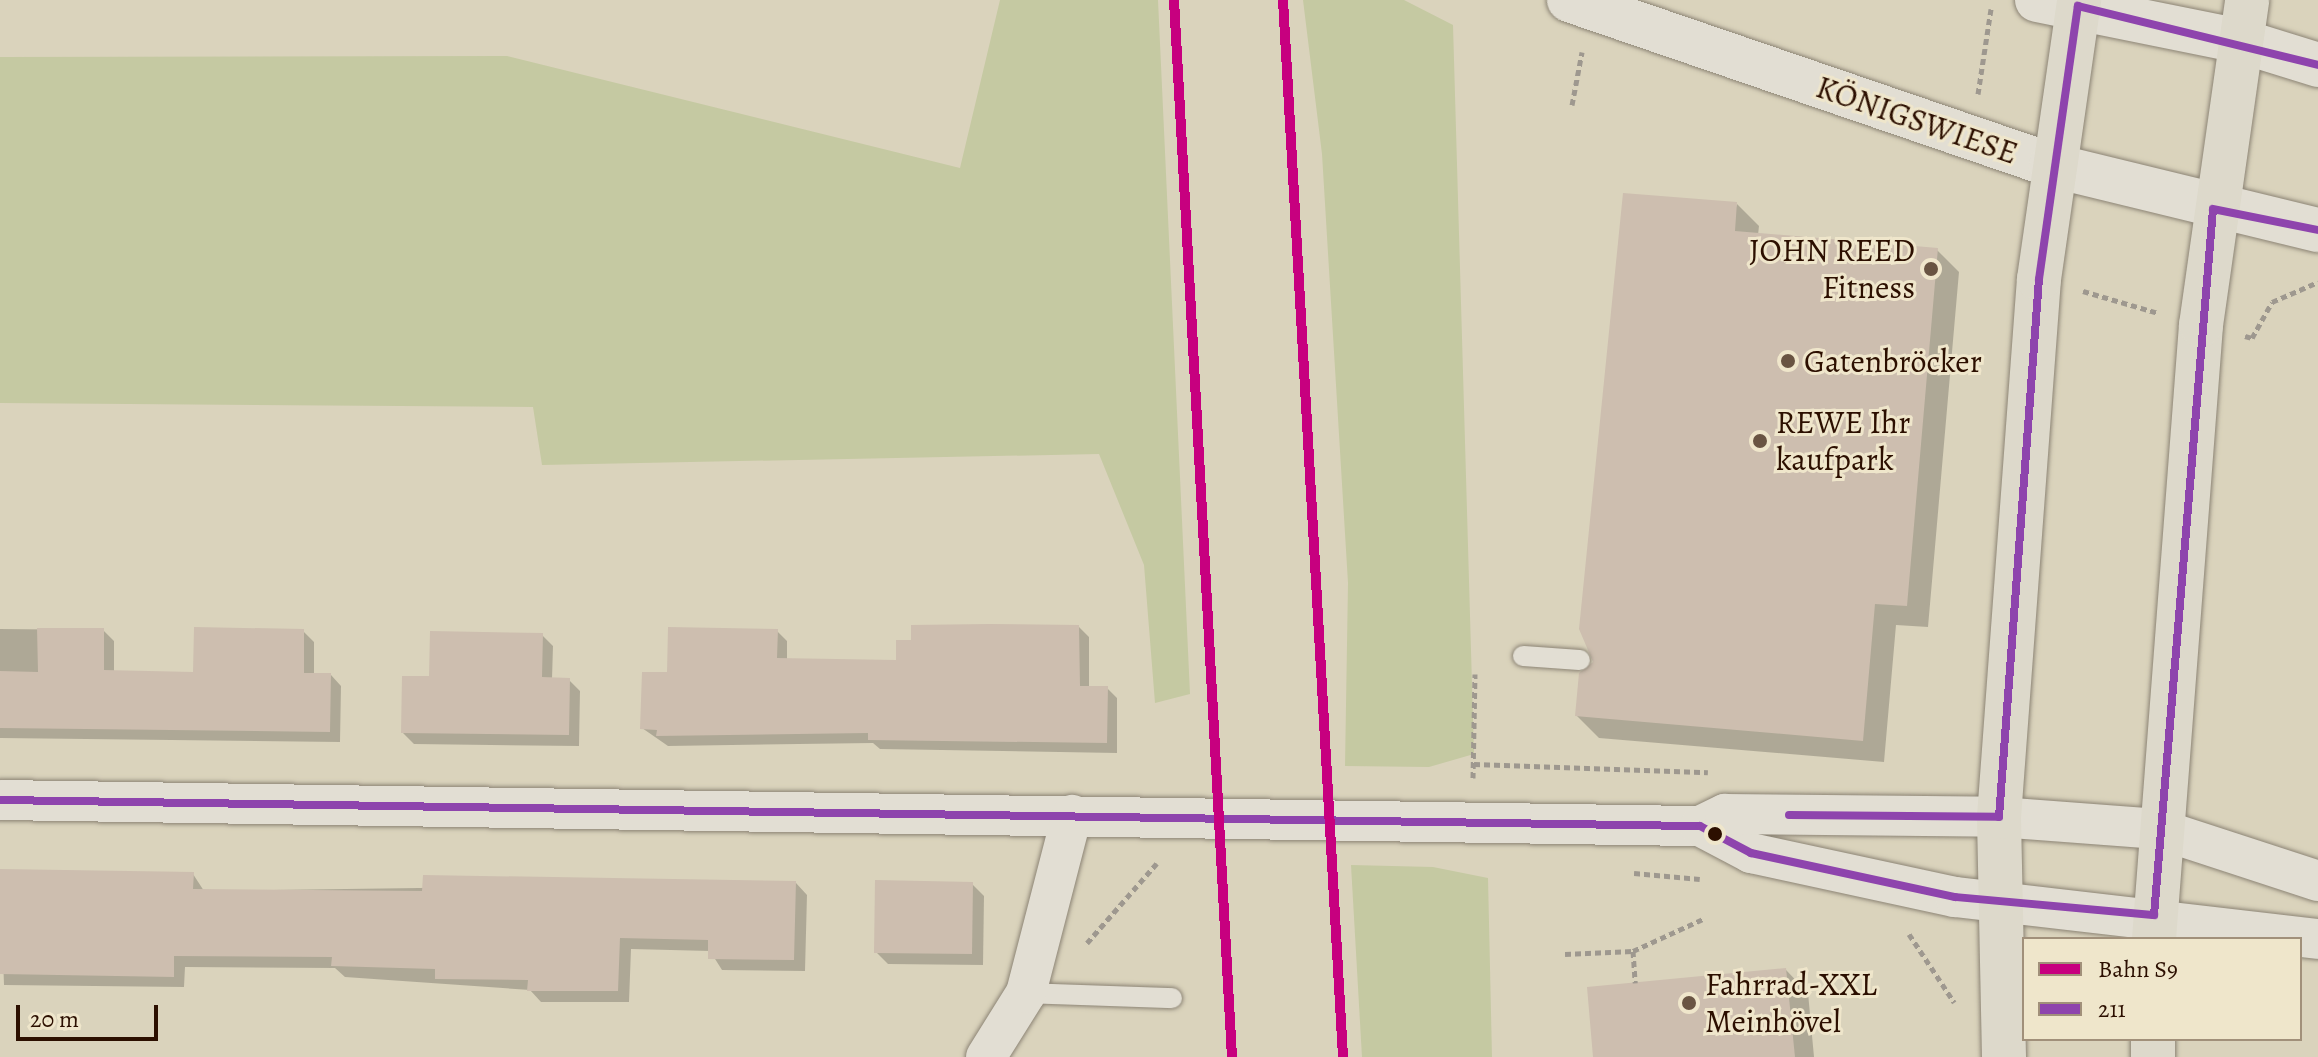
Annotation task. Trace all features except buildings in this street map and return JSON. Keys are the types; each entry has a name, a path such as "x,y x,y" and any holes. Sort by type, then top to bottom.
{"main road":[{"name":"KÖNIGSWIESE","path":"1569,0 2051,165 2213,209 2318,230"},
{"path":"2004,1057 1998,904 1999,817 2039,279 2064,2 2244,20 2318,65"},
{"path":"2154,927 2159,829 2201,325 2213,209 2244,20"}],"street":[{"path":"0,800 1072,815 1200,814 1700,826 1751,853 1998,904 2154,927 2291,937"},
{"path":"1700,826 1725,814 1999,817 2159,829 2318,881"},
{"path":"986,1057 1026,993 1072,815"}],"lane":[{"path":"1523,656 1580,660"},
{"path":"1026,993 1172,998"}],"path":[{"path":"1972,140 1992,0"},
{"path":"2039,279 2252,338 2272,302 2318,282"},
{"path":"1473,819 1475,674"},
{"path":"1474,764 1714,772"},
{"path":"1026,993 1088,942 1200,814"},
{"path":"1565,954 1633,951 1703,919"},
{"path":"1904,927 1958,1009"},
{"path":"1633,951 1635,983"}],"green space":[{"path":"1000,0 1158,0 1190,694 1155,703 1144,565 1099,454 542,465 533,407 0,403 0,57 507,56 960,168"},
{"path":"1303,0 1404,0 1453,25 1474,754 1429,767 1345,766 1348,583 1322,154"},
{"path":"1351,865 1433,867 1488,878 1492,1057 1362,1057"}],"rail line":[{"name":"S9","path":"1174,0 1232,1057"},
{"name":"S9","path":"1283,0 1343,1057"}],"transit line":[{"name":"211","path":"2078,6 2318,65"},
{"name":"211","path":"1999,817 2039,279 2078,6"},
{"name":"211","path":"2213,209 2318,230"},
{"name":"211","path":"2154,915 2213,209"},
{"name":"211","path":"0,800 1700,826 1751,853 1955,897 2154,915"},
{"name":"211","path":"1789,815 1999,817"}],"place":[{"name":"JOHN REED Fitness","path":"1931,269"},
{"name":"Gatenbröcker","path":"1788,361"},
{"name":"REWE Ihr kaufpark","path":"1760,441"},
{"name":"Fahrrad-XXL Meinhövel","path":"1689,1003"}]}
